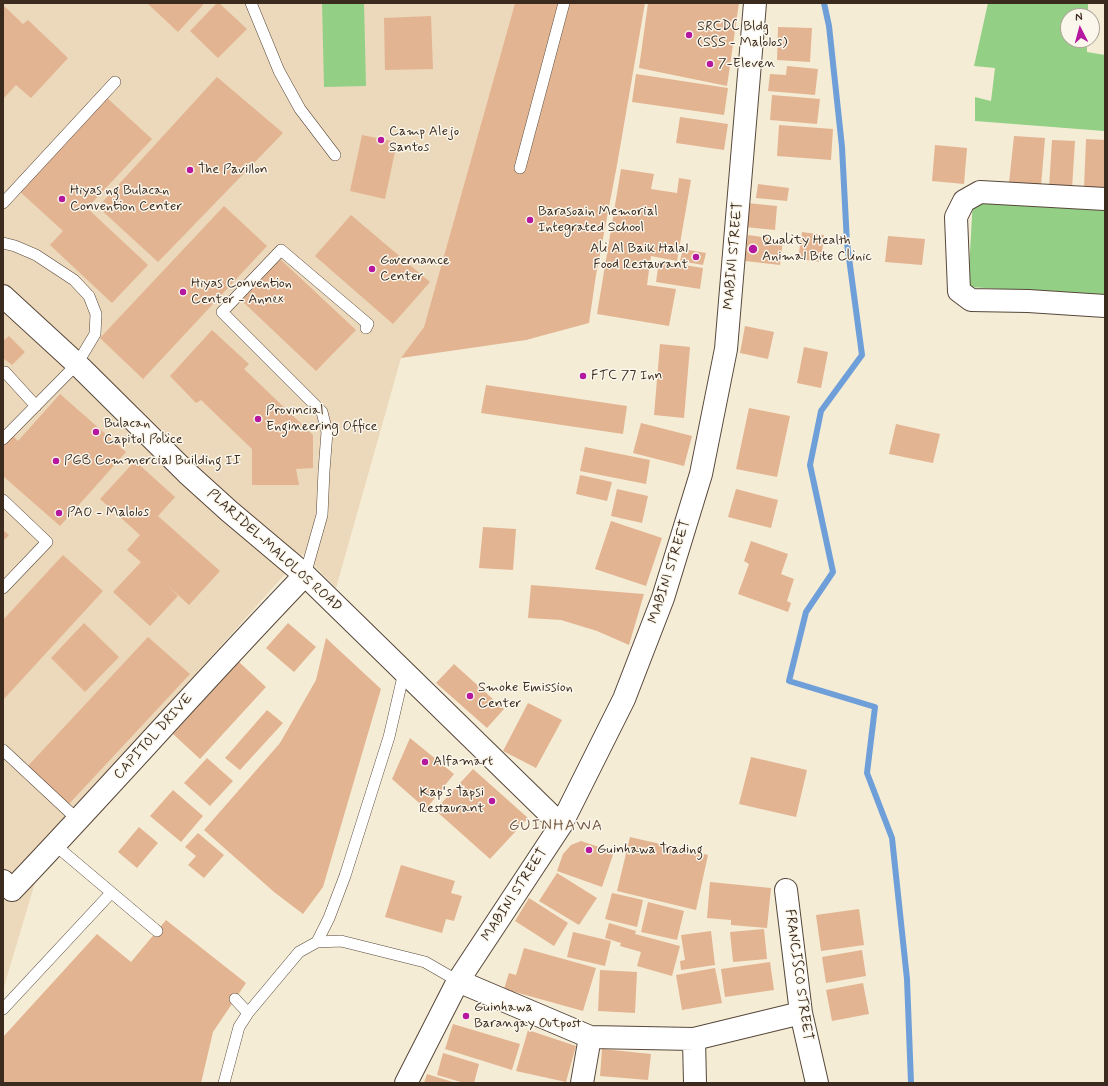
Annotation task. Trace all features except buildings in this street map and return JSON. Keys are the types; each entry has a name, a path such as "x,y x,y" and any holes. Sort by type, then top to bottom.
{"street":[{"name":"MABINI STREET","path":"406,1083 458,981 560,825 624,699 663,598 702,474 726,349 754,3"},
{"path":"1105,199 980,192 964,201 956,217 959,291 971,300 1028,301 1105,306"},
{"name":"PLARIDEL-MALOLOS ROAD","path":"3,296 77,364 187,473 305,575 560,825"},
{"name":"CAPITOL DRIVE","path":"6,890 55,845 243,640 305,575"},
{"name":"FRANCISCO STREET","path":"786,890 801,1013 817,1083"},
{"path":"458,981 590,1037 694,1039 801,1013"},
{"path":"582,1083 590,1037"},
{"path":"694,1039 696,1083"}],"lane":[{"path":"251,3 280,71 300,109 334,155"},
{"path":"520,168 564,3"},
{"path":"3,203 115,82"},
{"path":"3,243 15,246 36,255 74,280 89,296 96,314 95,334 77,364 3,439"},
{"path":"305,575 322,514 327,432 322,412 222,312 281,250 368,324 366,328"},
{"path":"5,372 36,406"},
{"path":"3,500 47,542 3,588"},
{"path":"316,942 329,918 345,876 388,737 404,672"},
{"path":"3,750 78,820"},
{"path":"55,845 157,931"},
{"path":"3,1009 111,892"},
{"path":"224,1083 239,1027 248,1013 299,952 316,942 341,940 425,962 458,981"},
{"path":"235,999 248,1013"}],"shaded area":[{"path":"3,3 515,3 424,327 401,358 336,588 303,554 48,839 3,990"}],"green space":[{"path":"322,3 364,3 366,86 324,87"},
{"path":"988,3 1088,3 1088,8 1060,8 1060,48 1087,48 1087,52 1105,55 1104,131 975,121 975,97 991,101 995,68 974,66"},
{"path":"973,199 1105,206 1105,295 968,287"}],"waterway":[{"path":"824,3 829,26 842,147 847,243 862,355 821,411 810,465 833,572 806,612 789,681 875,707 867,773 892,838 907,979 911,1083"}],"place":[{"name":"SRCDC Bldg (SSS - Malolos)","path":"689,35"},
{"name":"7-Eleven","path":"710,64"},
{"name":"Camp Alejo Santos","path":"381,140"},
{"name":"The Pavillon","path":"190,170"},
{"name":"Hiyas ng Bulacan Convention Center","path":"62,199"},
{"name":"Barasoain Memorial Integrated School","path":"530,220"},
{"name":"Quality Health Animal Bite Clinic","path":"753,249"},
{"name":"Ali Al Baik Halal Food Restaurant","path":"696,257"},
{"name":"Governance Center","path":"372,269"},
{"name":"Hiyas Convention Center - Annex","path":"183,292"},
{"name":"FTC 77 Inn","path":"583,376"},
{"name":"Provincial Engineering Office","path":"258,419"},
{"name":"Bulacan Capitol Police","path":"96,432"},
{"name":"PGB Commercial Building II","path":"56,461"},
{"name":"PAO - Malolos","path":"59,513"},
{"name":"Smoke Emission Center","path":"470,696"},
{"name":"Alfamart","path":"425,762"},
{"name":"Kap's Tapsi Restaurant","path":"492,801"},
{"name":"Guinhawa Trading","path":"589,850"},
{"name":"Guinhawa Barangay Outpost","path":"466,1016"}],"district":[{"name":"GUINHAWA","path":"556,827"}]}
